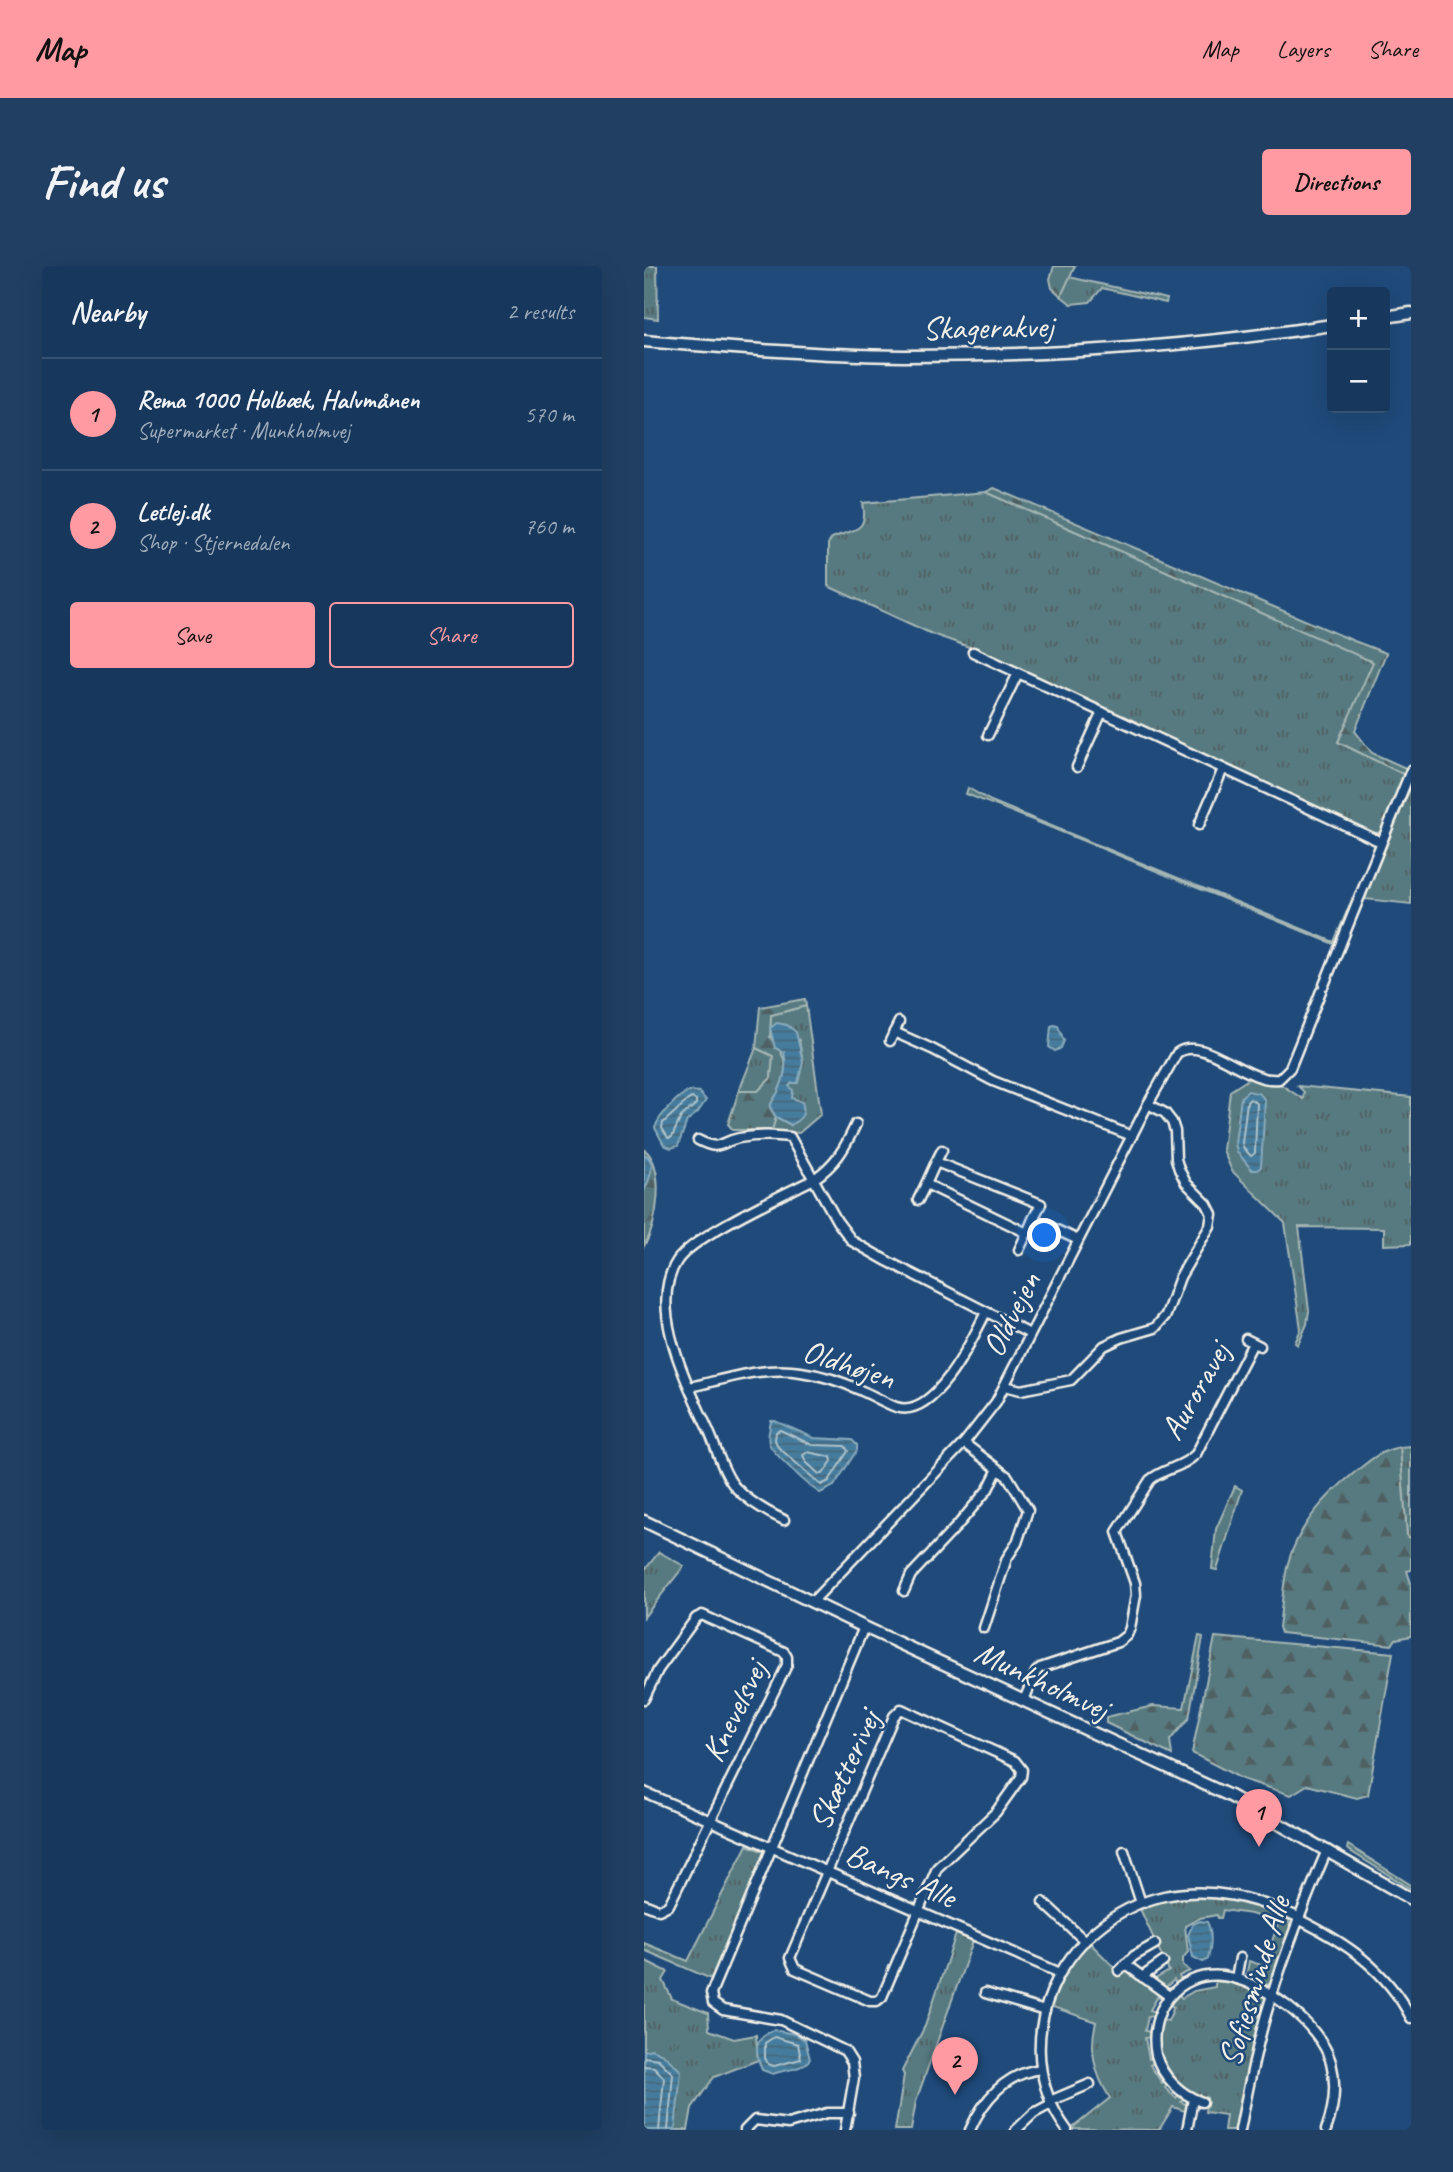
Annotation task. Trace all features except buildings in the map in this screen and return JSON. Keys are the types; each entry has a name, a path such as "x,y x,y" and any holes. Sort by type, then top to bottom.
{"street":[{"path":"1390,316 1411,313"},
{"name":"Skagerakvej","path":"644,341 820,353 1000,355 1202,342 1327,326"},
{"path":"973,652 1381,842 1411,770"},
{"path":"988,735 1018,673"},
{"path":"1077,767 1102,712"},
{"path":"1199,825 1223,769"},
{"name":"Oldvejen","path":"813,1601 964,1443 988,1413 1005,1385 1174,1056 1184,1048 1192,1047 1269,1080 1284,1077 1293,1063 1381,842"},
{"path":"890,1041 899,1021"},
{"path":"894,1032 993,1081 1132,1136"},
{"path":"1005,1385 1019,1390 1072,1379 1104,1346 1157,1327 1166,1315 1182,1274 1210,1226 1212,1214 1207,1204 1186,1183 1179,1169 1172,1122 1166,1113 1148,1104"},
{"path":"784,1520 753,1502 730,1480 676,1354 668,1311 668,1285 676,1262 696,1242 814,1179 838,1158 856,1124"},
{"path":"698,1140 712,1147 722,1146 739,1138 788,1136 844,1232 858,1245 1031,1334"},
{"path":"918,1200 942,1150"},
{"path":"936,1162 1041,1204 1019,1250"},
{"path":"926,1184 1027,1233"},
{"path":"1033,1219 1078,1240"},
{"name":"Oldhøjen","path":"690,1387 749,1373 794,1371 841,1382 894,1407 910,1408 926,1399 949,1378 961,1361 986,1312"},
{"name":"Auroravej","path":"1024,1700 1040,1668 1118,1642 1127,1635 1136,1600 1136,1589 1117,1539 1118,1528 1150,1480 1158,1474 1185,1464 1198,1451 1253,1343"},
{"path":"964,1443 1009,1479 1025,1502 1028,1512 1017,1543 1007,1558 984,1628"},
{"path":"905,1591 911,1575 957,1527 988,1489 998,1469"},
{"name":"Munkholmvej","path":"644,1521 864,1627 1230,1796 1411,1899"},
{"name":"Knevelsvej","path":"644,1699 663,1663 696,1618 702,1615 724,1623 786,1655 787,1665 668,1907 658,1910 644,1904"},
{"path":"845,2130 853,2068 845,2051 781,2020 723,2010 715,2005 711,1993 864,1627"},
{"name":"Skætterivej","path":"904,1709 1015,1761 1022,1770 1021,1777 996,1812 937,1868 918,1911 877,2001 870,2001 791,1965 790,1956 894,1716 904,1709"},
{"name":"Bangs Alle","path":"644,1792 1060,1973"},
{"name":"Sofiesminde Alle","path":"1240,2130 1252,2068 1272,1995 1298,1918 1327,1850"},
{"path":"1125,1851 1141,1903"},
{"path":"1067,2130 1051,2103 1041,2069 1039,2048 1045,2011 1060,1973 1085,1941 1112,1918 1141,1903 1182,1894 1220,1893 1252,1899 1298,1918 1337,1939 1367,1961 1394,1991 1411,2018"},
{"path":"1043,1902 1085,1941"},
{"path":"1155,1944 1122,1967 1169,1996"},
{"path":"1236,1979 1240,1958"},
{"path":"1142,1977 1163,1962"},
{"path":"1202,2102 1193,2099 1171,2083 1158,2060 1154,2033 1156,2020 1169,1996 1180,1986 1208,1976 1236,1979 1272,1995 1291,2010 1321,2042 1329,2058 1335,2088 1326,2130"},
{"path":"985,1993 1045,2011"},
{"path":"970,2130 981,2107 999,2087 1021,2074 1041,2069"},
{"path":"1016,2130 1034,2113 1090,2084"},
{"path":"1187,2130 1193,2099"},
{"path":"745,2130 751,2122 758,2120 788,2124 827,2113 849,2113"}],"green space":[{"path":"644,266 657,266 658,319 644,317"},
{"path":"1054,266 1075,266 1061,296 1052,288 1050,279"},
{"path":"1069,277 1167,299 1166,303 1102,288 1090,302 1071,304 1061,296"},
{"path":"994,488 1386,653 1355,731 1372,753 1408,769 1405,775 1338,742 1373,662 986,492"},
{"path":"986,492 1374,662 1338,742 1405,775 1382,831 1369,832 972,648 932,634 828,586 828,544 832,538 861,526 863,503"},
{"path":"1411,786 1411,904 1364,899"},
{"path":"968,788 991,801 1334,942 1352,899 1355,900 1336,945 966,794"},
{"path":"805,999 806,1006 771,1015 770,1037 780,1050 785,1063 782,1084 770,1107 776,1117 772,1130 733,1130 728,1124 739,1091 758,1091 771,1078 773,1056 756,1048 760,1007"},
{"path":"806,1006 821,1114 799,1133 772,1130 776,1117 791,1125 792,1098 789,1086 803,1062 799,1040 770,1028 771,1015"},
{"path":"756,1048 773,1056 771,1078 758,1091 739,1091"},
{"path":"1250,1078 1266,1084 1280,1084 1303,1099 1304,1092 1298,1086 1411,1097 1411,1244 1384,1245 1384,1228 1299,1227 1309,1311 1298,1345 1295,1343 1301,1329 1285,1223 1232,1171 1223,1150 1230,1091"},
{"path":"644,1149 655,1168 658,1196 653,1224 644,1246"},
{"path":"1411,1446 1411,1538 1407,1536 1400,1447"},
{"path":"1400,1447 1407,1536 1411,1538 1411,1570 1407,1571 1411,1583 1411,1636 1396,1639 1392,1645 1281,1633 1279,1627 1288,1563 1306,1524 1333,1492 1360,1468 1380,1454"},
{"path":"1235,1486 1242,1490 1217,1570 1212,1569 1216,1529"},
{"path":"659,1552 684,1566 644,1617 644,1571"},
{"path":"1199,1636 1203,1637 1189,1718 1170,1740 1172,1755 1106,1723 1106,1717 1153,1706 1184,1708"},
{"path":"1215,1637 1393,1653 1368,1795 1357,1798 1307,1785 1291,1795 1242,1779 1192,1753"},
{"path":"747,1845 765,1852 711,1979 644,1950 644,1943 688,1961"},
{"path":"1348,1845 1411,1885 1411,1889 1347,1849"},
{"path":"1210,1896 1272,1909 1289,1920 1290,1929 1270,1984 1259,1985 1239,1976 1246,1977 1249,1961 1264,1966 1278,1923 1251,1914 1223,1910 1221,1918 1217,1915 1200,1918 1185,1926 1188,1952 1183,1958 1183,1965 1190,1971 1179,1976 1182,1982 1177,1985 1174,1980 1166,1987 1170,1991 1167,1991 1148,1976 1151,1974 1155,1979 1169,1971 1140,1909 1167,1900"},
{"path":"956,1934 973,1941 916,2101 911,2130 895,2130 904,2075 902,2071 925,2026"},
{"path":"1089,1942 1121,1974 1128,1970 1164,1997 1163,1999 1158,1996 1150,2010 1155,2012 1153,2017 1148,2016 1145,2031 1151,2032 1151,2037 1145,2038 1149,2059 1154,2057 1156,2062 1150,2065 1162,2083 1166,2080 1169,2083 1165,2088 1176,2098 1180,2094 1184,2097 1181,2102 1186,2104 1189,2100 1188,2112 1173,2107 1159,2130 1071,2129 1110,2098 1094,2061 1096,2022 1050,2006 1068,1968"},
{"path":"644,1960 668,1972 663,1980 672,1999 708,2013 709,2030 734,2039 756,2035 758,2060 714,2077 692,2108 688,2130 644,2130"},
{"path":"1215,1981 1232,1983 1263,1994 1266,1998 1236,2130 1224,2130 1226,2115 1205,2112 1207,2098 1184,2087 1175,2078 1168,2069 1160,2046 1161,2020 1168,2021 1174,2007 1169,2005 1178,1994 1182,1998 1194,1991 1215,1987"}],"water":[{"path":"777,1023 787,1025 796,1032 803,1062 798,1083 789,1086 793,1090 792,1098 802,1102 804,1110 800,1118 791,1125 776,1117 770,1107 780,1087 785,1067 784,1052 775,1048 770,1028"},
{"path":"1051,1026 1058,1026 1064,1041 1061,1048 1055,1051 1049,1047"},
{"path":"690,1091 699,1092 706,1100 698,1112 687,1121 678,1146 671,1148 664,1145 655,1128 669,1107"},
{"path":"1248,1091 1260,1094 1265,1100 1261,1167 1257,1170 1252,1170 1237,1152 1235,1143 1241,1097"},
{"path":"644,1154 652,1166 644,1192"},
{"path":"771,1421 814,1438 852,1440 857,1445 857,1450 834,1486 820,1493 771,1447 768,1438"},
{"path":"1207,1922 1211,1935 1208,1959 1203,1962 1193,1957 1188,1935 1193,1924"},
{"path":"773,2030 795,2034 805,2040 810,2059 798,2068 773,2074 762,2070 757,2046 762,2037"},
{"path":"651,2049 663,2054 681,2071 675,2130 645,2130 644,2051"}],"place":[{"name":"Rema 1000 Holbæk, Halvmånen","path":"1259,1847"},
{"name":"Letlej.dk","path":"955,2095"}]}
